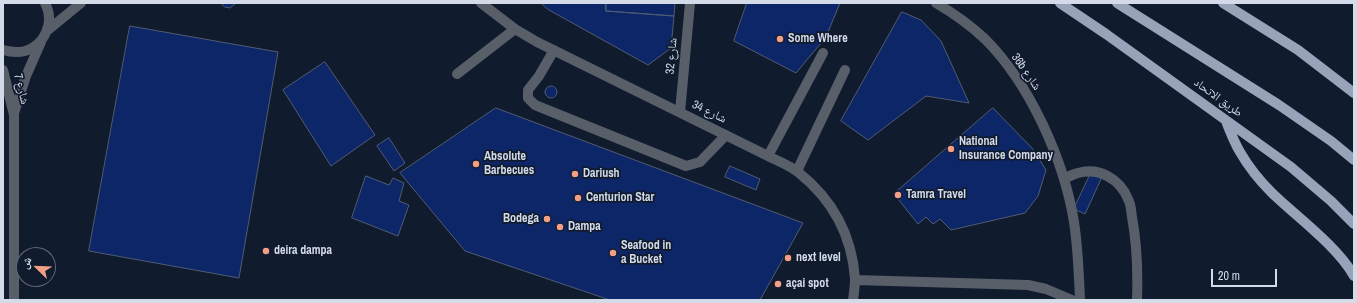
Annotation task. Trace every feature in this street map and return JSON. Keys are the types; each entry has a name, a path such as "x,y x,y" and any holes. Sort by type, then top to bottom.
{"main road":[{"name":"طريق الاتحاد","path":"1060,3 1291,167 1354,224"},
{"path":"1117,3 1279,105 1331,141 1354,160"},
{"path":"1223,3 1298,50 1354,93"},
{"path":"1225,119 1240,152 1254,172 1271,192 1328,245 1349,268 1354,276"}],"street":[{"path":"45,3 48,9 48,30"},
{"path":"48,30 81,3"},
{"name":"شارع 34","path":"481,3 515,29 537,42 796,171 820,192 839,218 850,248 855,280 853,300"},
{"name":"شارع 32","path":"680,112 690,3"},
{"name":"36b شارع","path":"936,3 954,14 985,39 1011,70 1032,104 1050,140 1064,180 1074,220 1079,262 1080,300"},
{"path":"457,74 515,29"},
{"name":"شارع 7","path":"14,115 26,76 48,30"},
{"path":"3,50 13,52 24,51 34,47 42,40"},
{"path":"554,50 539,76 528,90 528,98 535,106 686,166 700,162 726,135"},
{"path":"768,156 823,53"},
{"name":"شارع 7","path":"3,70 14,115 14,300"},
{"path":"796,171 844,70"},
{"path":"1064,180 1078,173 1094,171 1109,176 1121,186 1129,199 1135,233 1138,271 1137,300"},
{"path":"3,199 14,199"},
{"path":"3,269 14,270"},
{"path":"855,280 1028,285 1046,289 1072,300"}],"building":[{"path":"221,3 236,3 230,8 225,7"},
{"path":"541,3 606,3 606,11 674,16 671,48 648,65 549,10"},
{"path":"606,3 675,3 674,16 606,11"},
{"name":"Some Where","path":"747,3 840,3 826,37 796,73 734,41"},
{"path":"902,12 921,20 941,41 969,103 926,96 868,140 841,121"},
{"path":"130,26 278,52 239,278 89,251"},
{"path":"325,62 375,135 331,166 283,90"},
{"path":"549,86 553,86 557,92 553,98 549,98 545,94 545,90"},
{"name":"Centurion Star","path":"496,108 803,223 760,300 610,300 465,251 400,173"},
{"path":"993,108 1032,148 1046,170 1038,196 1025,213 951,230 940,219 933,224 926,217 918,224 894,194"},
{"path":"389,138 405,163 394,171 377,146"},
{"path":"730,166 760,179 756,190 725,177"},
{"path":"1091,173 1102,177 1085,214 1074,209"},
{"path":"366,176 389,185 393,178 404,183 399,201 409,205 398,236 352,218"}],"place":[{"name":"Some Where","path":"780,39"},
{"name":"National Insurance Company","path":"951,149"},
{"name":"Absolute Barbecues","path":"476,164"},
{"name":"Dariush","path":"575,174"},
{"name":"Tamra Travel","path":"898,195"},
{"name":"Centurion Star","path":"578,198"},
{"name":"Bodega","path":"547,219"},
{"name":"Dampa","path":"560,227"},
{"name":"deira dampa","path":"266,251"},
{"name":"Seafood in a Bucket","path":"613,253"},
{"name":"next level","path":"788,258"},
{"name":"açai spot","path":"778,284"}]}
